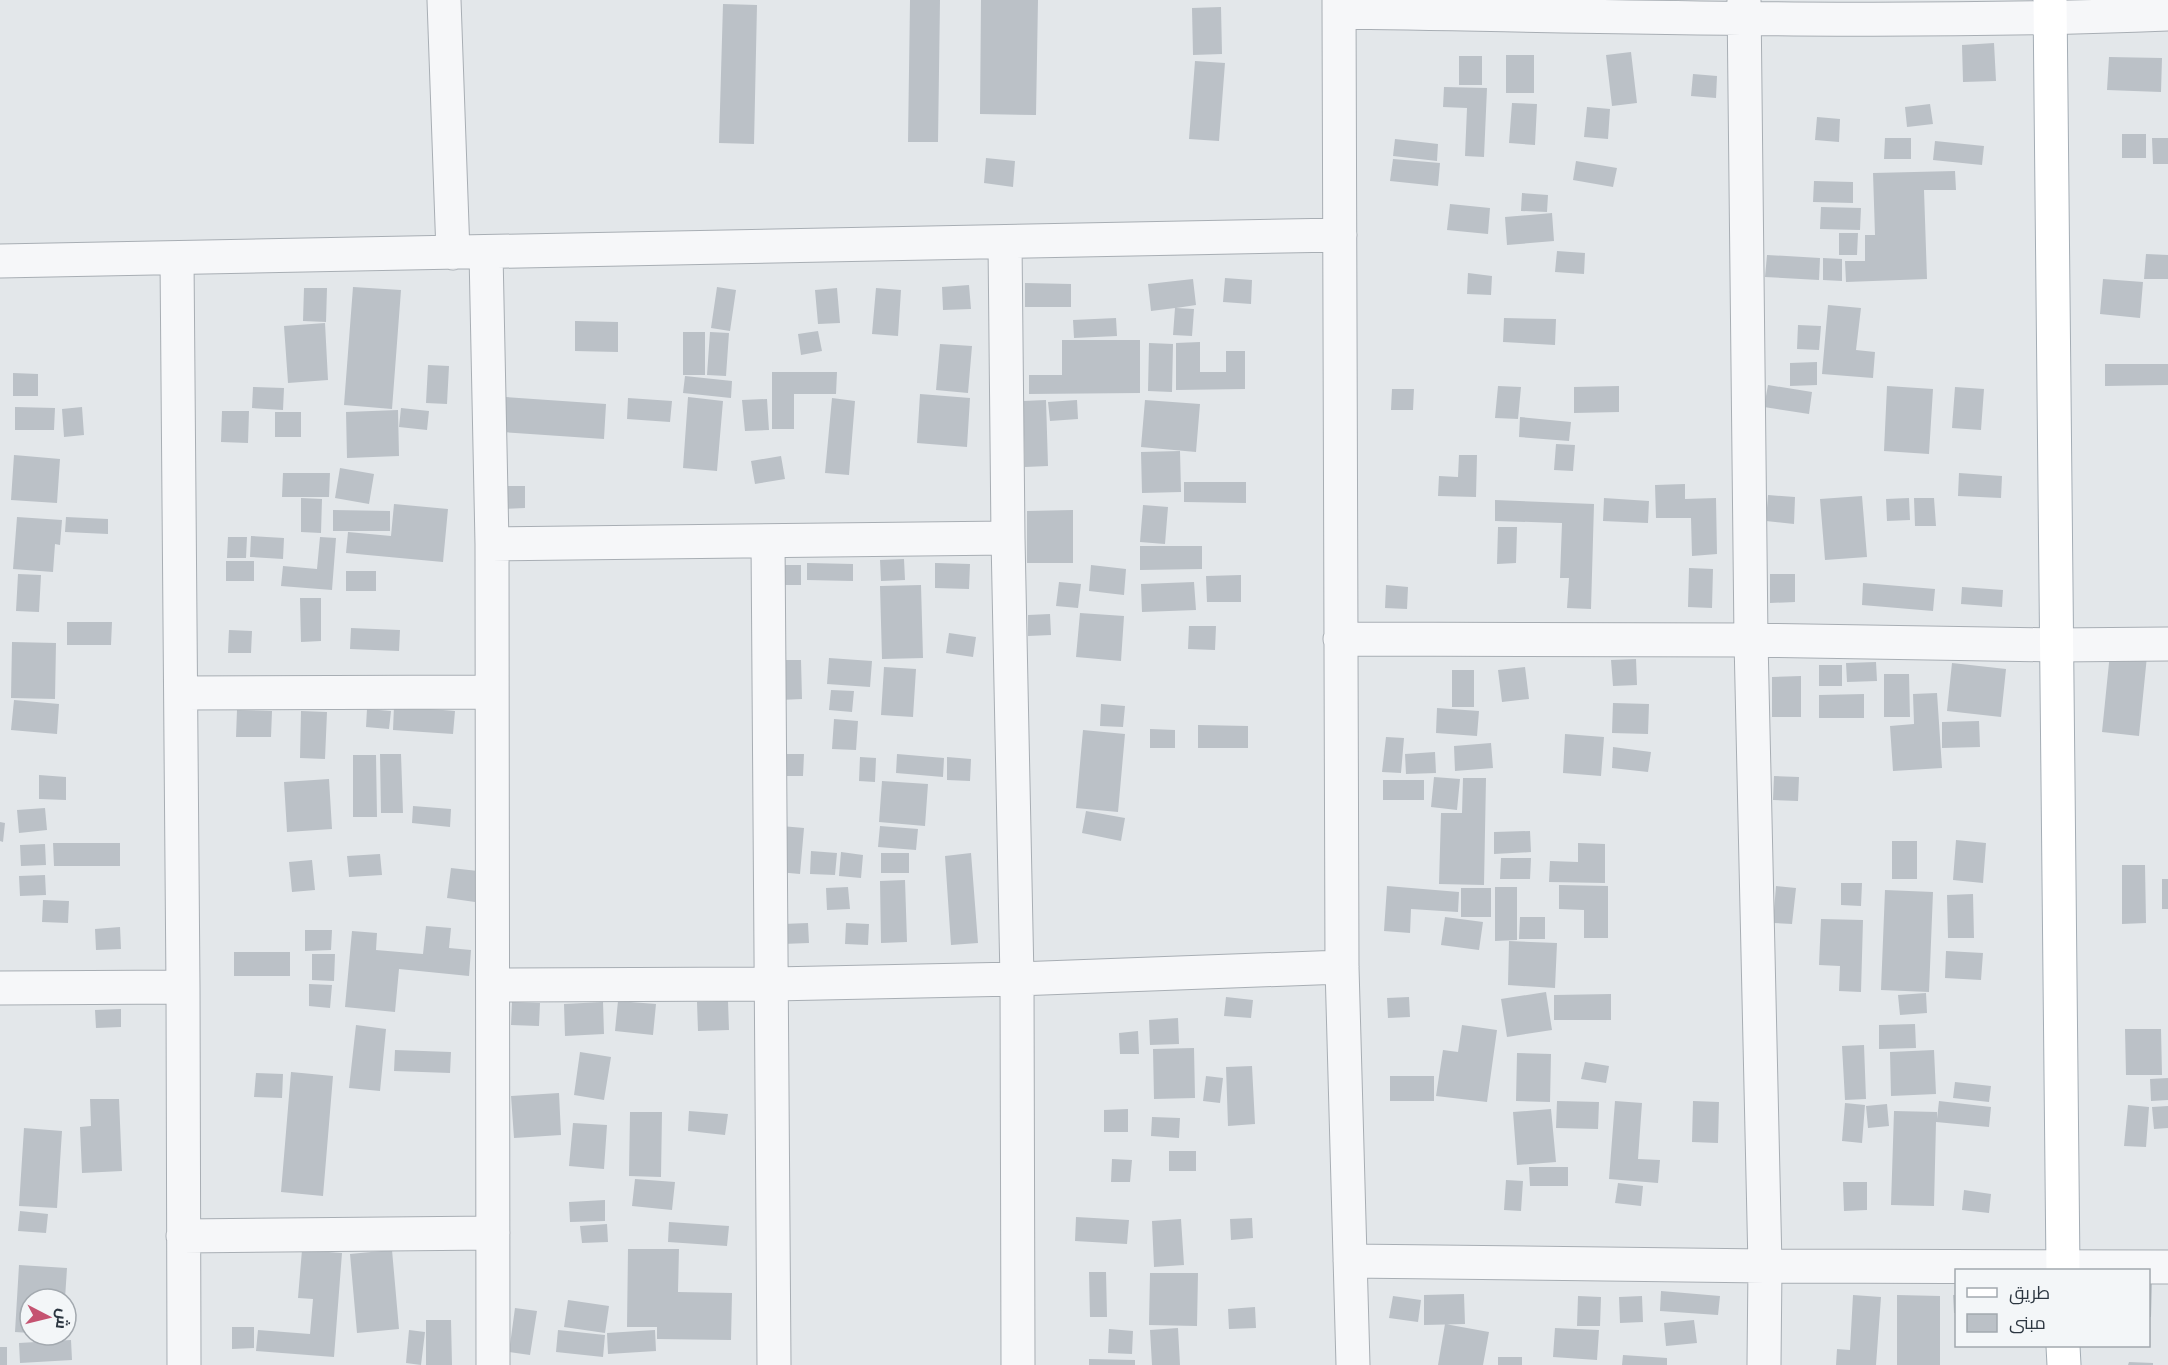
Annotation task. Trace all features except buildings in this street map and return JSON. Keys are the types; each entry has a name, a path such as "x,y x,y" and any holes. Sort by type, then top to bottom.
{"main road":[{"path":"2050,9 2063,1269"},
{"path":"2063,1347 2064,1365"}],"street":[{"path":"444,0 453,253"},
{"path":"1353,1365 1342,968 1339,6 2050,9 2168,14"},
{"path":"1744,9 1751,640 1765,1266 1764,1365"},
{"path":"0,261 1340,235"},
{"path":"1005,242 1008,538 1017,979 1018,1365"},
{"path":"486,253 492,544 493,1365"},
{"path":"177,258 184,1365"},
{"path":"492,544 1008,538"},
{"path":"768,541 774,1365"},
{"path":"1340,639 2168,644"},
{"path":"181,693 492,692"},
{"path":"493,985 772,984 1017,979 1342,968"},
{"path":"0,987 183,987"},
{"path":"183,1236 493,1233"},
{"path":"1350,1261 2063,1269 2168,1267"}]}
